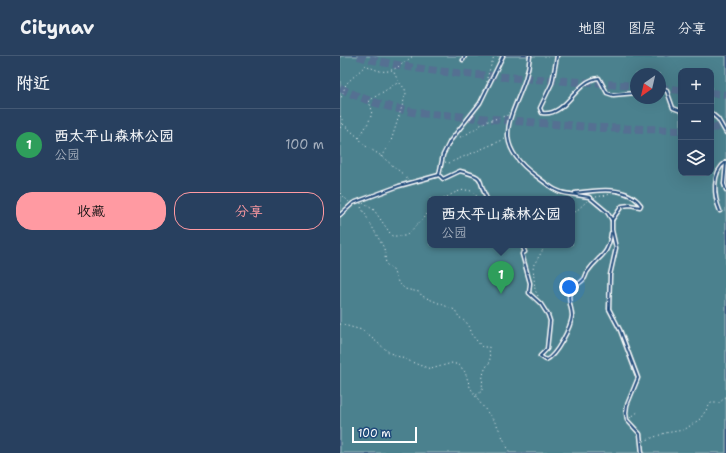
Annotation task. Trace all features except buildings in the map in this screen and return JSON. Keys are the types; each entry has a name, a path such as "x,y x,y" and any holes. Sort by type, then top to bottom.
{"lane":[{"path":"463,60 465,56"},
{"path":"439,176 443,155 453,138 480,103 503,56"},
{"path":"523,248 525,252 522,254 530,283 529,293 541,304 550,321 547,349 540,356 546,360 550,359 559,347 569,326 572,316 569,298 570,291 583,280 589,270 608,250 612,230 612,220 607,212 589,197 559,193 518,162 507,138 508,125 529,73 530,56"},
{"path":"557,56 552,83 540,108 542,114 554,112 562,107 592,79 599,78 607,93 613,95 630,94"},
{"path":"666,91 673,108 678,110"},
{"path":"714,116 718,119 726,133"},
{"path":"726,161 724,184 726,190"},
{"path":"720,211 716,200 716,182 720,168 726,161"},
{"path":"340,215 352,204 358,201 405,185 439,176 443,179 460,170 475,175 482,182 486,196"},
{"path":"570,194 612,190 629,195 641,205 640,207 630,205 622,206 612,220"},
{"path":"612,230 616,248 610,275 608,300 609,309 620,330 638,378 627,405 627,420 640,434 642,453"}],"path":[{"path":"340,101 346,84 366,65 376,71 384,73 393,70 413,56"},
{"path":"490,83 486,82 494,56"},
{"path":"382,156 391,141 404,102 406,89 399,82 393,70"},
{"path":"359,138 372,116 372,107 369,103 370,100 399,82"},
{"path":"453,138 458,138 485,122 511,115"},
{"path":"340,116 343,124 359,138 364,145 382,156 407,178 405,185"},
{"path":"340,129 343,124"},
{"path":"442,162 449,163 496,141 507,138"},
{"path":"449,196 461,189 470,191 475,196"},
{"path":"340,193 352,204"},
{"path":"358,201 374,210 392,236 406,236 427,214"},
{"path":"362,203 361,207 384,248 386,264 393,270 398,282 405,289 418,292 422,296 455,310 459,317 467,323 471,334 482,347 489,347 490,362 485,366 482,374 482,391 476,396"},
{"path":"541,304 535,290 533,266 544,248"},
{"path":"340,324 362,330 390,353 419,365 431,369 452,364 459,365 465,372 476,396 497,425 510,453"},
{"path":"641,441 654,438 665,433 684,430 700,419 711,403 723,401 726,397"},
{"path":"627,420 639,411"}],"green space":[{"path":"340,56 726,56 726,453 340,453"}],"tunnel":[{"path":"358,56 402,66 446,72 630,86"},
{"path":"340,88 378,104 418,113 603,128 678,130"},
{"path":"666,89 678,90"},
{"path":"714,93 726,95"},
{"path":"714,128 726,126"}],"place":[{"name":"西太平山森林公园","path":"501,294"}]}
